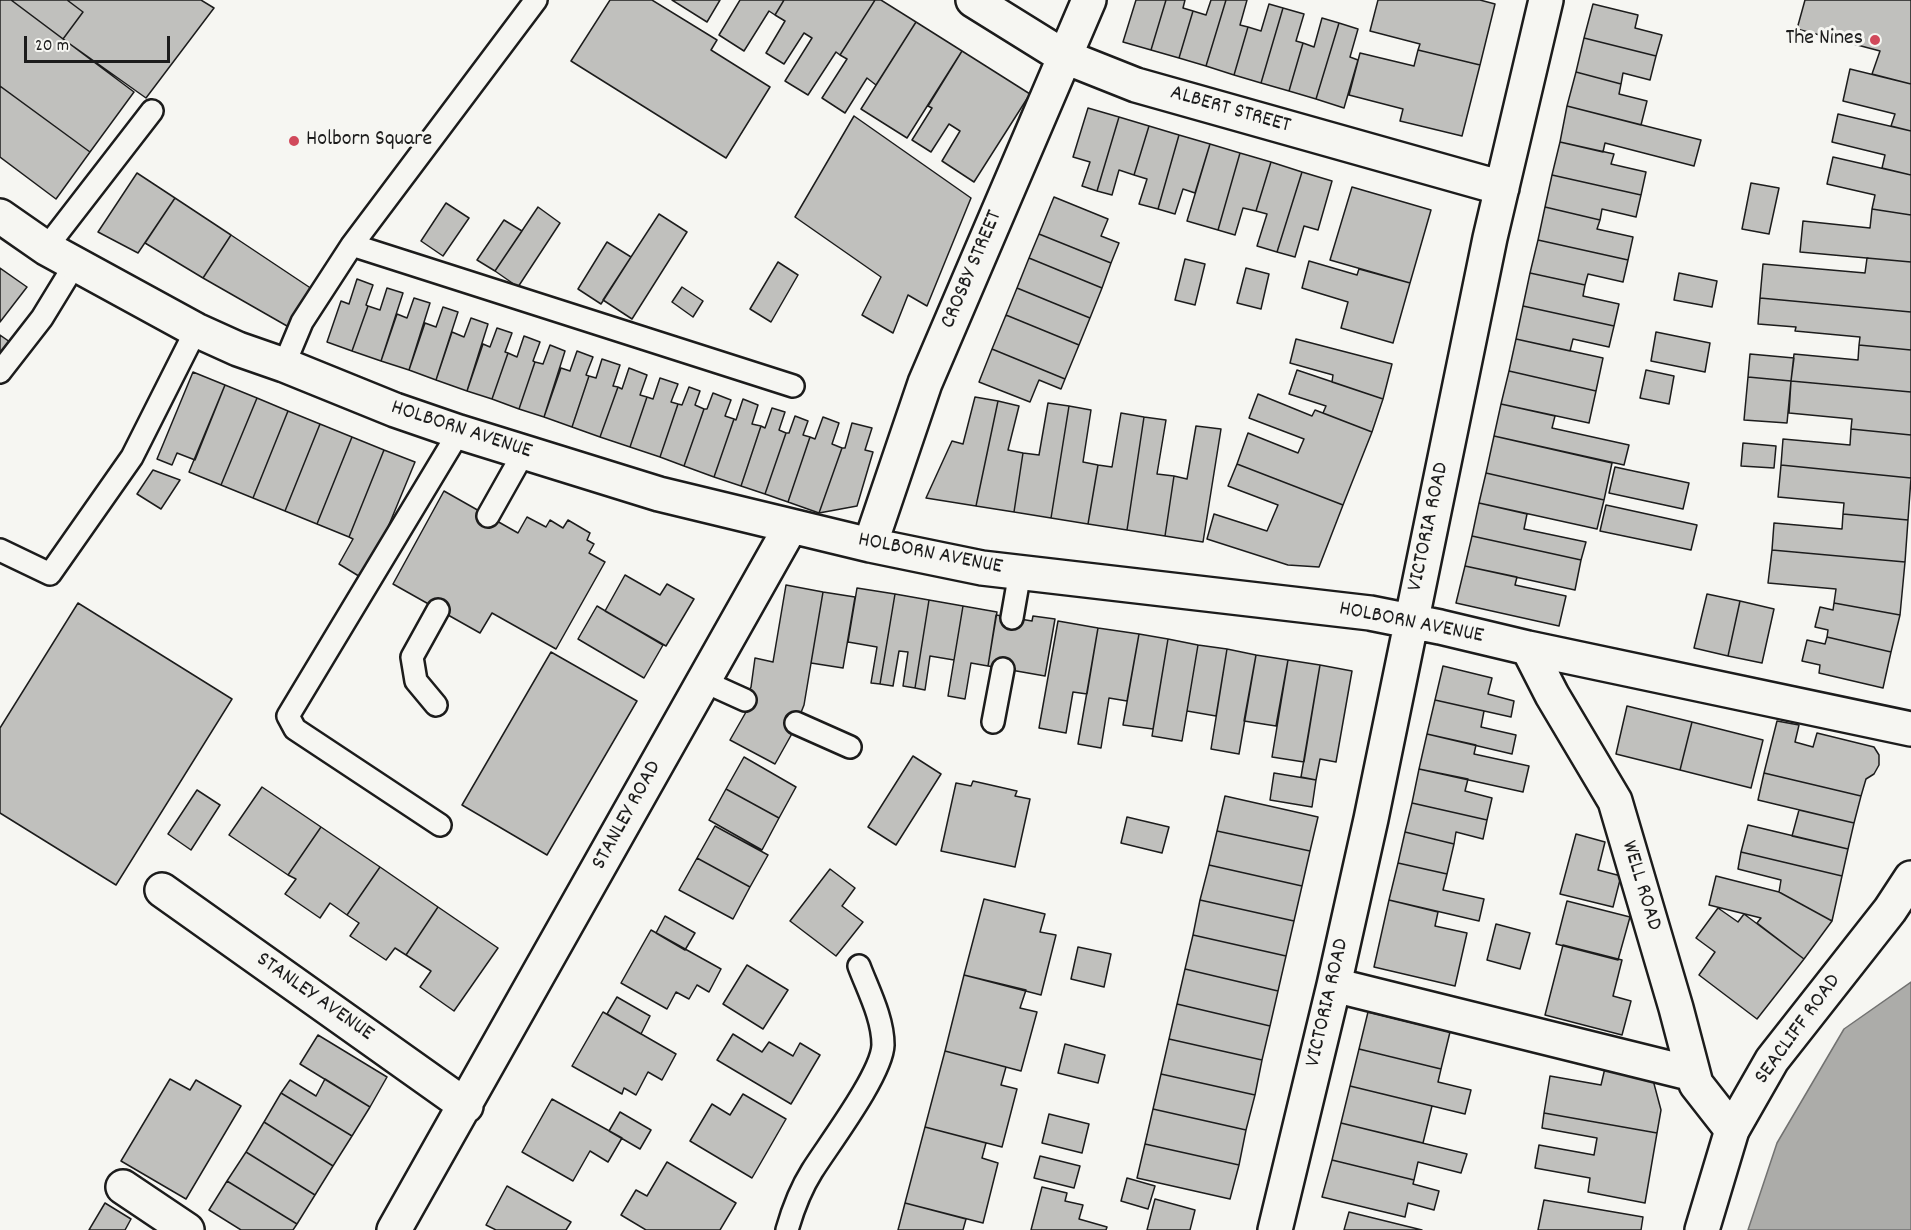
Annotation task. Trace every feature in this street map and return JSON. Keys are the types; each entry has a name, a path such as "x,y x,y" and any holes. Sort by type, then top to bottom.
{"street":[{"name":"ALBERT STREET","path":"973,0 1063,56 1136,85 1502,188"},
{"name":"CROSBY STREET","path":"870,545 925,383 1063,56 1089,0"},
{"name":"VICTORIA ROAD","path":"1275,1230 1371,819 1490,238 1546,0"},
{"name":"HOLBORN AVENUE","path":"0,216 46,248 196,330 238,349 395,410 659,494 870,545 982,568 1370,613 1911,729"},
{"name":"STANLEY ROAD","path":"394,1230 466,1106 791,526"},
{"name":"WELL ROAD","path":"1528,648 1552,695 1615,801 1696,1084 1732,1130"},
{"name":"SEACLIFF ROAD","path":"1702,1230 1732,1130 1772,1060 1890,910 1911,878"},
{"name":"STANLEY AVENUE","path":"162,890 466,1106"},
{"path":"1334,985 1693,1074"},
{"path":"123,1187 187,1230"}],"lane":[{"path":"284,365 302,322 352,245 536,0"},
{"path":"46,248 152,111"},
{"path":"352,245 793,386"},
{"path":"0,372 42,318 75,264"},
{"path":"0,549 50,574 132,457 196,330"},
{"path":"440,825 295,729 288,716 459,432"},
{"path":"488,516 524,452"},
{"path":"1012,618 1020,572"},
{"path":"436,705 416,681 412,657 438,610"},
{"path":"993,722 1003,669"},
{"path":"703,681 745,700"},
{"path":"796,723 850,747"},
{"path":"786,1230 795,1203 810,1173 876,1070 883,1045 879,1021 859,966"}],"shaded area":[{"path":"1911,982 1911,1230 1748,1230 1777,1143 1844,1029"}],"building":[{"path":"0,0 11,0 134,92 90,152 0,86"},
{"path":"11,0 67,0 83,12 63,39"},
{"path":"67,0 201,0 214,8 146,98 63,39 83,12"},
{"path":"610,0 652,0 717,40 711,50 770,87 726,158 571,61"},
{"path":"672,0 720,0 707,22"},
{"path":"740,0 784,0 775,15 769,11 744,51 719,35"},
{"path":"784,0 875,0 840,55 836,52 808,95 785,81 812,38 804,33 784,64 766,53 785,21 775,15"},
{"path":"875,0 881,0 916,22 876,85 867,78 845,113 822,98 847,59 840,55"},
{"path":"1136,0 1166,0 1151,50 1123,42"},
{"path":"1166,0 1185,0 1183,8 1193,11 1179,58 1151,50"},
{"path":"1211,0 1226,0 1206,66 1179,58 1193,11 1206,15"},
{"path":"1226,0 1247,0 1240,25 1248,27 1234,75 1206,66"},
{"path":"1378,0 1480,0 1495,4 1480,65 1418,50 1420,44 1370,31"},
{"name":"The Nines","path":"1805,0 1911,0 1911,84 1872,74 1880,51 1797,29"},
{"path":"1269,4 1283,8 1261,83 1234,75 1248,27 1261,31"},
{"path":"1593,4 1638,15 1635,28 1662,35 1656,56 1584,38"},
{"path":"1283,8 1304,14 1296,41 1303,43 1289,91 1261,83"},
{"path":"1322,18 1339,23 1316,99 1289,91 1303,43 1314,47"},
{"path":"916,22 962,51 907,138 861,109"},
{"path":"1339,23 1358,29 1350,57 1358,60 1344,108 1316,99"},
{"path":"1584,38 1656,56 1650,80 1623,73 1621,84 1576,72"},
{"path":"1418,50 1480,65 1462,136 1400,121 1403,109 1349,95 1360,53 1414,66"},
{"path":"962,51 1030,94 974,182 942,161 960,131 949,124 931,152 912,140 932,108 928,106"},
{"path":"1850,69 1911,84 1911,131 1891,126 1895,114 1843,101"},
{"path":"1576,72 1621,84 1619,94 1647,101 1641,125 1567,106"},
{"path":"0,86 90,152 56,199 0,157"},
{"path":"1567,106 1701,140 1694,166 1605,143 1603,152 1560,142"},
{"path":"1088,108 1119,117 1097,191 1082,186 1090,162 1073,157"},
{"path":"1838,114 1911,131 1911,175 1882,168 1885,155 1832,142"},
{"path":"854,116 971,198 927,306 908,295 893,333 862,315 881,277 795,217"},
{"path":"1119,117 1149,126 1134,175 1119,170 1112,195 1097,191"},
{"path":"1149,126 1179,135 1158,209 1139,204 1147,179 1134,175"},
{"path":"1179,135 1210,144 1195,193 1183,189 1175,214 1158,209"},
{"path":"1560,142 1614,154 1611,164 1646,172 1641,195 1552,175"},
{"path":"1210,144 1240,153 1218,230 1187,221"},
{"path":"1240,153 1271,162 1256,211 1243,208 1235,235 1218,230"},
{"path":"1833,157 1911,175 1911,215 1872,209 1875,195 1827,184"},
{"path":"1271,162 1302,172 1277,252 1257,246 1267,214 1256,211"},
{"path":"1302,172 1332,181 1318,230 1304,226 1295,257 1277,252"},
{"path":"137,173 175,198 138,253 98,232"},
{"path":"1552,175 1641,195 1636,217 1602,209 1600,220 1545,207"},
{"path":"1751,183 1779,188 1769,234 1742,229"},
{"path":"1352,187 1431,210 1410,283 1330,260"},
{"path":"1054,197 1108,219 1101,236 1119,243 1111,263 1039,234"},
{"path":"175,198 231,235 203,278 145,243"},
{"path":"446,203 469,218 443,256 421,241"},
{"path":"538,207 560,223 518,287 495,271"},
{"path":"1545,207 1600,220 1597,229 1633,237 1628,260 1538,240"},
{"path":"1872,209 1911,215 1911,262 1800,252 1803,221 1870,228"},
{"path":"659,214 687,232 632,319 603,300"},
{"path":"504,220 522,231 495,271 477,260"},
{"path":"1039,234 1111,263 1102,288 1029,258"},
{"path":"231,235 318,293 294,330 203,278"},
{"path":"1538,240 1628,260 1623,282 1588,274 1585,285 1530,273"},
{"path":"607,242 631,257 601,304 578,289"},
{"path":"1029,258 1102,288 1090,318 1017,288"},
{"path":"1867,258 1911,262 1911,312 1760,298 1763,264 1865,273"},
{"path":"1185,259 1205,264 1195,305 1175,300"},
{"path":"1309,261 1357,275 1359,269 1410,283 1393,343 1341,328 1348,302 1302,288"},
{"path":"778,262 798,275 771,322 750,309"},
{"path":"0,268 27,287 0,322"},
{"path":"1246,268 1269,274 1261,309 1237,303"},
{"path":"1530,273 1585,285 1583,296 1619,304 1614,326 1523,306"},
{"path":"1679,273 1717,281 1712,307 1674,300"},
{"path":"357,279 373,285 352,351 327,342 341,301 349,304"},
{"path":"682,287 703,301 693,317 672,302"},
{"path":"387,288 403,293 381,361 352,351 368,306 380,310"},
{"path":"1017,288 1090,318 1079,345 1006,315"},
{"path":"414,298 430,303 409,370 381,361 397,314 407,318"},
{"path":"1760,298 1911,312 1911,350 1859,345 1860,337 1795,331 1796,327 1758,324"},
{"path":"1523,306 1614,326 1609,347 1573,339 1570,351 1516,339"},
{"path":"443,307 458,312 436,380 409,370 425,323 436,327"},
{"path":"1006,315 1079,345 1065,379 992,349"},
{"path":"471,318 488,324 467,391 436,380 452,332 464,337"},
{"path":"497,328 512,333 505,352 508,353 492,399 467,391 483,344 490,347"},
{"path":"1656,332 1710,343 1705,372 1651,361"},
{"path":"0,335 10,342 0,355"},
{"path":"524,336 540,342 519,409 492,399 508,353 517,357"},
{"path":"1296,339 1392,364 1383,399 1332,382 1333,375 1290,363"},
{"path":"1516,339 1603,358 1596,391 1509,371"},
{"path":"550,345 565,351 544,417 519,409 535,362 543,364"},
{"path":"1859,345 1911,350 1911,392 1791,381 1794,354 1858,360"},
{"path":"992,349 1065,379 1061,389 1039,380 1030,402 979,382"},
{"path":"577,351 593,357 572,427 544,417 561,368 570,371"},
{"path":"1750,354 1794,358 1791,381 1748,377"},
{"path":"602,359 620,365 613,386 618,387 600,437 572,427 589,376 596,378"},
{"path":"629,368 647,375 640,395 647,397 630,447 600,437 618,387 622,389"},
{"path":"1297,370 1383,399 1372,432 1323,413 1326,406 1289,394"},
{"path":"1646,370 1674,376 1669,404 1640,398"},
{"path":"1509,371 1596,391 1589,423 1501,404"},
{"path":"193,372 225,385 195,460 177,453 172,465 157,459"},
{"path":"1748,377 1791,381 1787,423 1744,420"},
{"path":"660,378 678,384 671,402 678,404 660,457 630,447 647,397 653,399"},
{"path":"1791,381 1911,392 1911,435 1851,429 1852,419 1789,413"},
{"path":"225,385 257,398 221,485 189,472"},
{"path":"689,387 700,391 695,405 704,409 684,466 660,457 678,404 682,405"},
{"path":"713,393 731,400 725,416 734,419 714,477 684,466 704,409 707,409"},
{"path":"1258,394 1312,416 1315,410 1372,432 1343,505 1237,464 1248,433 1298,453 1304,439 1249,418"},
{"path":"975,397 998,401 976,506 926,498 952,441 963,444"},
{"path":"257,398 288,411 253,498 221,485"},
{"path":"743,399 758,405 752,424 761,426 741,486 714,477"},
{"path":"998,401 1019,406 1008,450 1023,453 1014,512 976,506"},
{"path":"1048,403 1069,406 1051,518 1014,512 1023,453 1039,455"},
{"path":"1501,404 1555,416 1552,428 1629,445 1624,465 1494,436"},
{"path":"1069,406 1091,410 1083,462 1098,465 1088,524 1051,518"},
{"path":"772,408 785,412 779,430 786,433 765,494 741,486 761,426 765,428"},
{"path":"288,411 320,424 285,511 253,498"},
{"path":"1121,413 1144,417 1127,530 1088,524 1098,465 1112,467"},
{"path":"795,416 808,421 803,435 810,437 788,502 765,494 786,433 789,433"},
{"path":"823,417 839,423 832,444 842,448 819,513 788,502 810,437 815,439"},
{"path":"1144,417 1166,420 1157,474 1174,476 1165,536 1127,530"},
{"path":"852,423 872,428 865,450 873,452 857,506 819,513 842,448 845,448"},
{"path":"320,424 352,437 317,524 285,511"},
{"path":"1196,426 1221,429 1203,542 1165,536 1174,476 1187,479"},
{"path":"1851,429 1911,435 1911,478 1781,465 1783,439 1850,445"},
{"path":"1494,436 1612,463 1604,500 1486,473"},
{"path":"352,437 384,450 349,537 317,524"},
{"path":"1743,443 1776,446 1774,468 1741,466"},
{"path":"384,450 415,462 379,549 362,578 339,564 353,539 349,537"},
{"path":"1237,464 1343,505 1319,567 1288,565 1207,539 1214,514 1267,531 1278,505 1228,486"},
{"path":"1781,465 1911,478 1908,520 1843,514 1844,503 1778,497"},
{"path":"1615,467 1689,483 1683,509 1609,493"},
{"path":"153,470 180,480 161,509 137,494"},
{"path":"1486,473 1604,500 1597,529 1479,503"},
{"path":"444,491 518,533 527,517 546,527 550,520 563,528 568,520 590,533 587,540 594,544 589,553 605,562 556,649 492,613 480,633 393,584"},
{"path":"1479,503 1527,514 1524,529 1586,542 1581,560 1472,536"},
{"path":"1606,505 1697,525 1691,550 1600,531"},
{"path":"1843,514 1908,520 1905,562 1772,550 1774,523 1842,529"},
{"path":"1472,536 1581,560 1575,590 1465,566"},
{"path":"1772,550 1905,562 1900,615 1834,603 1836,589 1768,583"},
{"path":"1465,566 1517,577 1515,585 1566,596 1559,626 1456,603"},
{"path":"625,575 660,595 667,584 694,599 666,646 605,611"},
{"path":"786,585 823,592 804,705 794,730 775,764 730,740 746,712 741,709 751,687 755,658 773,662"},
{"path":"857,588 895,594 880,684 871,683 877,647 848,642"},
{"path":"823,592 855,597 843,668 811,663"},
{"path":"895,594 929,600 915,688 903,686 908,652 899,651 893,686 880,684"},
{"path":"1707,594 1740,601 1728,656 1694,648"},
{"path":"929,600 963,606 954,660 930,656 925,690 915,688"},
{"path":"1740,601 1774,609 1762,663 1728,656"},
{"path":"78,603 232,699 116,885 0,813 0,728"},
{"path":"1834,603 1900,615 1891,652 1827,637 1828,630 1815,627 1820,607 1833,610"},
{"path":"597,606 663,645 644,678 578,639"},
{"path":"963,606 997,612 988,666 971,663 965,699 948,696"},
{"path":"996,615 1032,621 1033,616 1055,619 1045,676 988,666"},
{"path":"1058,621 1098,628 1087,694 1073,692 1066,733 1039,728"},
{"path":"1098,628 1139,634 1127,701 1109,698 1101,748 1078,744"},
{"path":"1139,634 1168,639 1153,729 1123,725"},
{"path":"1827,637 1891,652 1883,688 1819,673 1820,665 1802,661 1807,640 1825,644"},
{"path":"1168,639 1198,645 1182,741 1152,736"},
{"path":"1198,645 1227,649 1216,716 1187,711"},
{"path":"1227,649 1256,655 1239,754 1211,749"},
{"path":"551,652 637,701 547,855 462,805"},
{"path":"1256,655 1288,660 1276,726 1244,721"},
{"path":"1288,660 1320,665 1304,762 1272,757"},
{"path":"1320,665 1352,671 1336,762 1320,759 1316,780 1301,777"},
{"path":"1443,666 1492,678 1488,694 1514,701 1511,717 1435,700"},
{"path":"1435,700 1484,711 1481,727 1516,735 1512,754 1427,734"},
{"path":"1627,706 1692,722 1680,770 1616,754"},
{"path":"1777,721 1799,725 1795,742 1813,747 1817,733 1874,747 1879,755 1879,765 1874,774 1866,779 1861,796 1764,773"},
{"path":"1692,722 1763,740 1751,788 1680,770"},
{"path":"1427,734 1476,745 1474,754 1529,766 1523,792 1419,769"},
{"path":"913,756 941,774 896,845 868,827"},
{"path":"744,757 796,787 779,818 726,789"},
{"path":"1419,769 1468,779 1465,791 1492,798 1487,820 1412,803"},
{"path":"1274,773 1316,780 1312,807 1270,800"},
{"path":"1764,773 1861,796 1854,823 1758,800"},
{"path":"973,781 1017,791 1015,796 1030,799 1015,867 941,851 956,783 971,786"},
{"path":"262,787 321,827 288,875 229,835"},
{"path":"726,789 779,818 762,850 709,820"},
{"path":"197,790 220,805 191,850 168,834"},
{"path":"1225,796 1318,817 1310,851 1217,831"},
{"path":"1412,803 1487,820 1483,839 1456,832 1454,844 1405,832"},
{"path":"1799,810 1854,823 1848,849 1792,836"},
{"path":"1127,817 1169,827 1162,853 1121,843"},
{"path":"1748,825 1848,849 1842,876 1741,852"},
{"path":"715,826 768,855 750,887 697,858"},
{"path":"321,827 380,867 347,915 330,903 320,918 285,894 296,879 288,875"},
{"path":"1217,831 1310,851 1302,886 1209,865"},
{"path":"1405,832 1454,844 1447,874 1398,863"},
{"path":"1576,834 1605,842 1598,870 1621,876 1613,907 1560,894"},
{"path":"1741,852 1842,876 1832,921 1779,892 1781,880 1738,869"},
{"path":"697,858 750,887 733,919 679,890"},
{"path":"1398,863 1447,874 1443,890 1484,899 1479,921 1389,900"},
{"path":"1209,865 1302,886 1294,921 1200,900"},
{"path":"380,867 438,907 406,955 395,948 386,960 350,936 359,923 347,915"},
{"path":"830,869 855,888 842,906 863,922 836,956 790,921"},
{"path":"1716,876 1779,892 1832,921 1804,959 1757,923 1761,918 1709,905"},
{"path":"984,899 1045,914 1040,932 1056,935 1041,995 964,975"},
{"path":"1200,900 1294,921 1286,956 1193,935"},
{"path":"1389,900 1438,912 1435,926 1467,933 1455,986 1374,967"},
{"path":"1567,901 1630,917 1618,960 1556,944"},
{"path":"438,907 498,948 454,1011 420,987 431,971 406,955"},
{"path":"1718,908 1738,922 1744,914 1804,959 1757,1019 1699,975 1715,952 1696,938"},
{"path":"665,916 695,933 685,950 656,933"},
{"path":"1496,924 1530,933 1520,969 1487,960"},
{"path":"651,930 721,969 709,992 697,985 689,999 676,992 667,1009 621,983"},
{"path":"1193,935 1286,956 1278,991 1185,969"},
{"path":"1563,945 1622,960 1613,996 1631,1001 1622,1035 1545,1015"},
{"path":"1078,947 1111,954 1104,987 1071,979"},
{"path":"747,965 788,990 763,1029 723,1004"},
{"path":"1185,969 1278,991 1270,1026 1177,1004"},
{"path":"964,975 1026,990 1020,1008 1037,1012 1021,1071 945,1051"},
{"path":"617,997 650,1016 641,1034 607,1014"},
{"path":"1177,1004 1270,1026 1262,1060 1169,1039"},
{"path":"603,1012 676,1054 662,1080 648,1072 636,1095 624,1088 622,1094 572,1066"},
{"path":"1368,1012 1450,1032 1441,1069 1359,1049"},
{"path":"733,1034 762,1052 769,1042 793,1056 800,1043 820,1055 791,1104 717,1060"},
{"path":"318,1035 387,1077 370,1107 300,1064"},
{"path":"1169,1039 1262,1060 1255,1095 1161,1074"},
{"path":"1065,1044 1105,1055 1098,1083 1058,1073"},
{"path":"1359,1049 1441,1069 1438,1082 1471,1090 1465,1114 1350,1086"},
{"path":"945,1051 1006,1067 1001,1085 1017,1089 1002,1147 925,1127"},
{"path":"1605,1068 1653,1080 1661,1110 1657,1133 1544,1113 1550,1076 1601,1085"},
{"path":"1161,1074 1255,1095 1246,1130 1153,1109"},
{"path":"170,1079 190,1090 196,1080 241,1106 186,1199 121,1161"},
{"path":"325,1079 370,1107 352,1136 281,1093 290,1080 316,1096"},
{"path":"1350,1086 1432,1106 1423,1143 1341,1123"},
{"path":"281,1093 352,1136 333,1166 264,1122"},
{"path":"743,1094 786,1119 752,1178 690,1141 712,1104 730,1115"},
{"path":"552,1099 622,1138 608,1162 590,1151 573,1181 522,1152"},
{"path":"1153,1109 1246,1130 1239,1165 1145,1144"},
{"path":"620,1112 651,1130 640,1149 609,1131"},
{"path":"1544,1113 1657,1133 1645,1203 1588,1192 1590,1178 1535,1168 1539,1145 1594,1155 1597,1138 1542,1128"},
{"path":"1049,1114 1089,1124 1082,1153 1042,1143"},
{"path":"264,1122 333,1166 315,1195 246,1152"},
{"path":"1341,1123 1467,1154 1461,1173 1418,1162 1414,1180 1332,1160"},
{"path":"925,1127 986,1143 982,1158 998,1163 983,1223 905,1203"},
{"path":"1145,1144 1239,1165 1230,1199 1137,1178"},
{"path":"246,1152 315,1195 297,1224 227,1181"},
{"path":"1040,1156 1080,1166 1074,1188 1034,1178"},
{"path":"1332,1160 1414,1180 1413,1184 1439,1191 1434,1210 1408,1203 1405,1217 1322,1197"},
{"path":"667,1162 736,1203 720,1230 646,1230 621,1215 636,1190 647,1196"},
{"path":"1127,1178 1155,1186 1148,1209 1121,1201"},
{"path":"227,1181 297,1224 293,1230 241,1230 209,1210"},
{"path":"507,1186 571,1222 566,1230 496,1230 486,1225"},
{"path":"1042,1187 1067,1193 1065,1201 1083,1205 1079,1219 1107,1227 1106,1230 1031,1230"},
{"path":"1155,1199 1195,1210 1190,1230 1147,1230"},
{"path":"1544,1200 1643,1217 1641,1230 1538,1230"},
{"path":"105,1203 131,1219 125,1230 89,1230"},
{"path":"905,1203 966,1219 963,1230 898,1230"},
{"path":"1349,1212 1422,1230 1344,1230"}],"place":[{"name":"The Nines","path":"1875,40"},
{"name":"Holborn Square","path":"294,141"}]}
